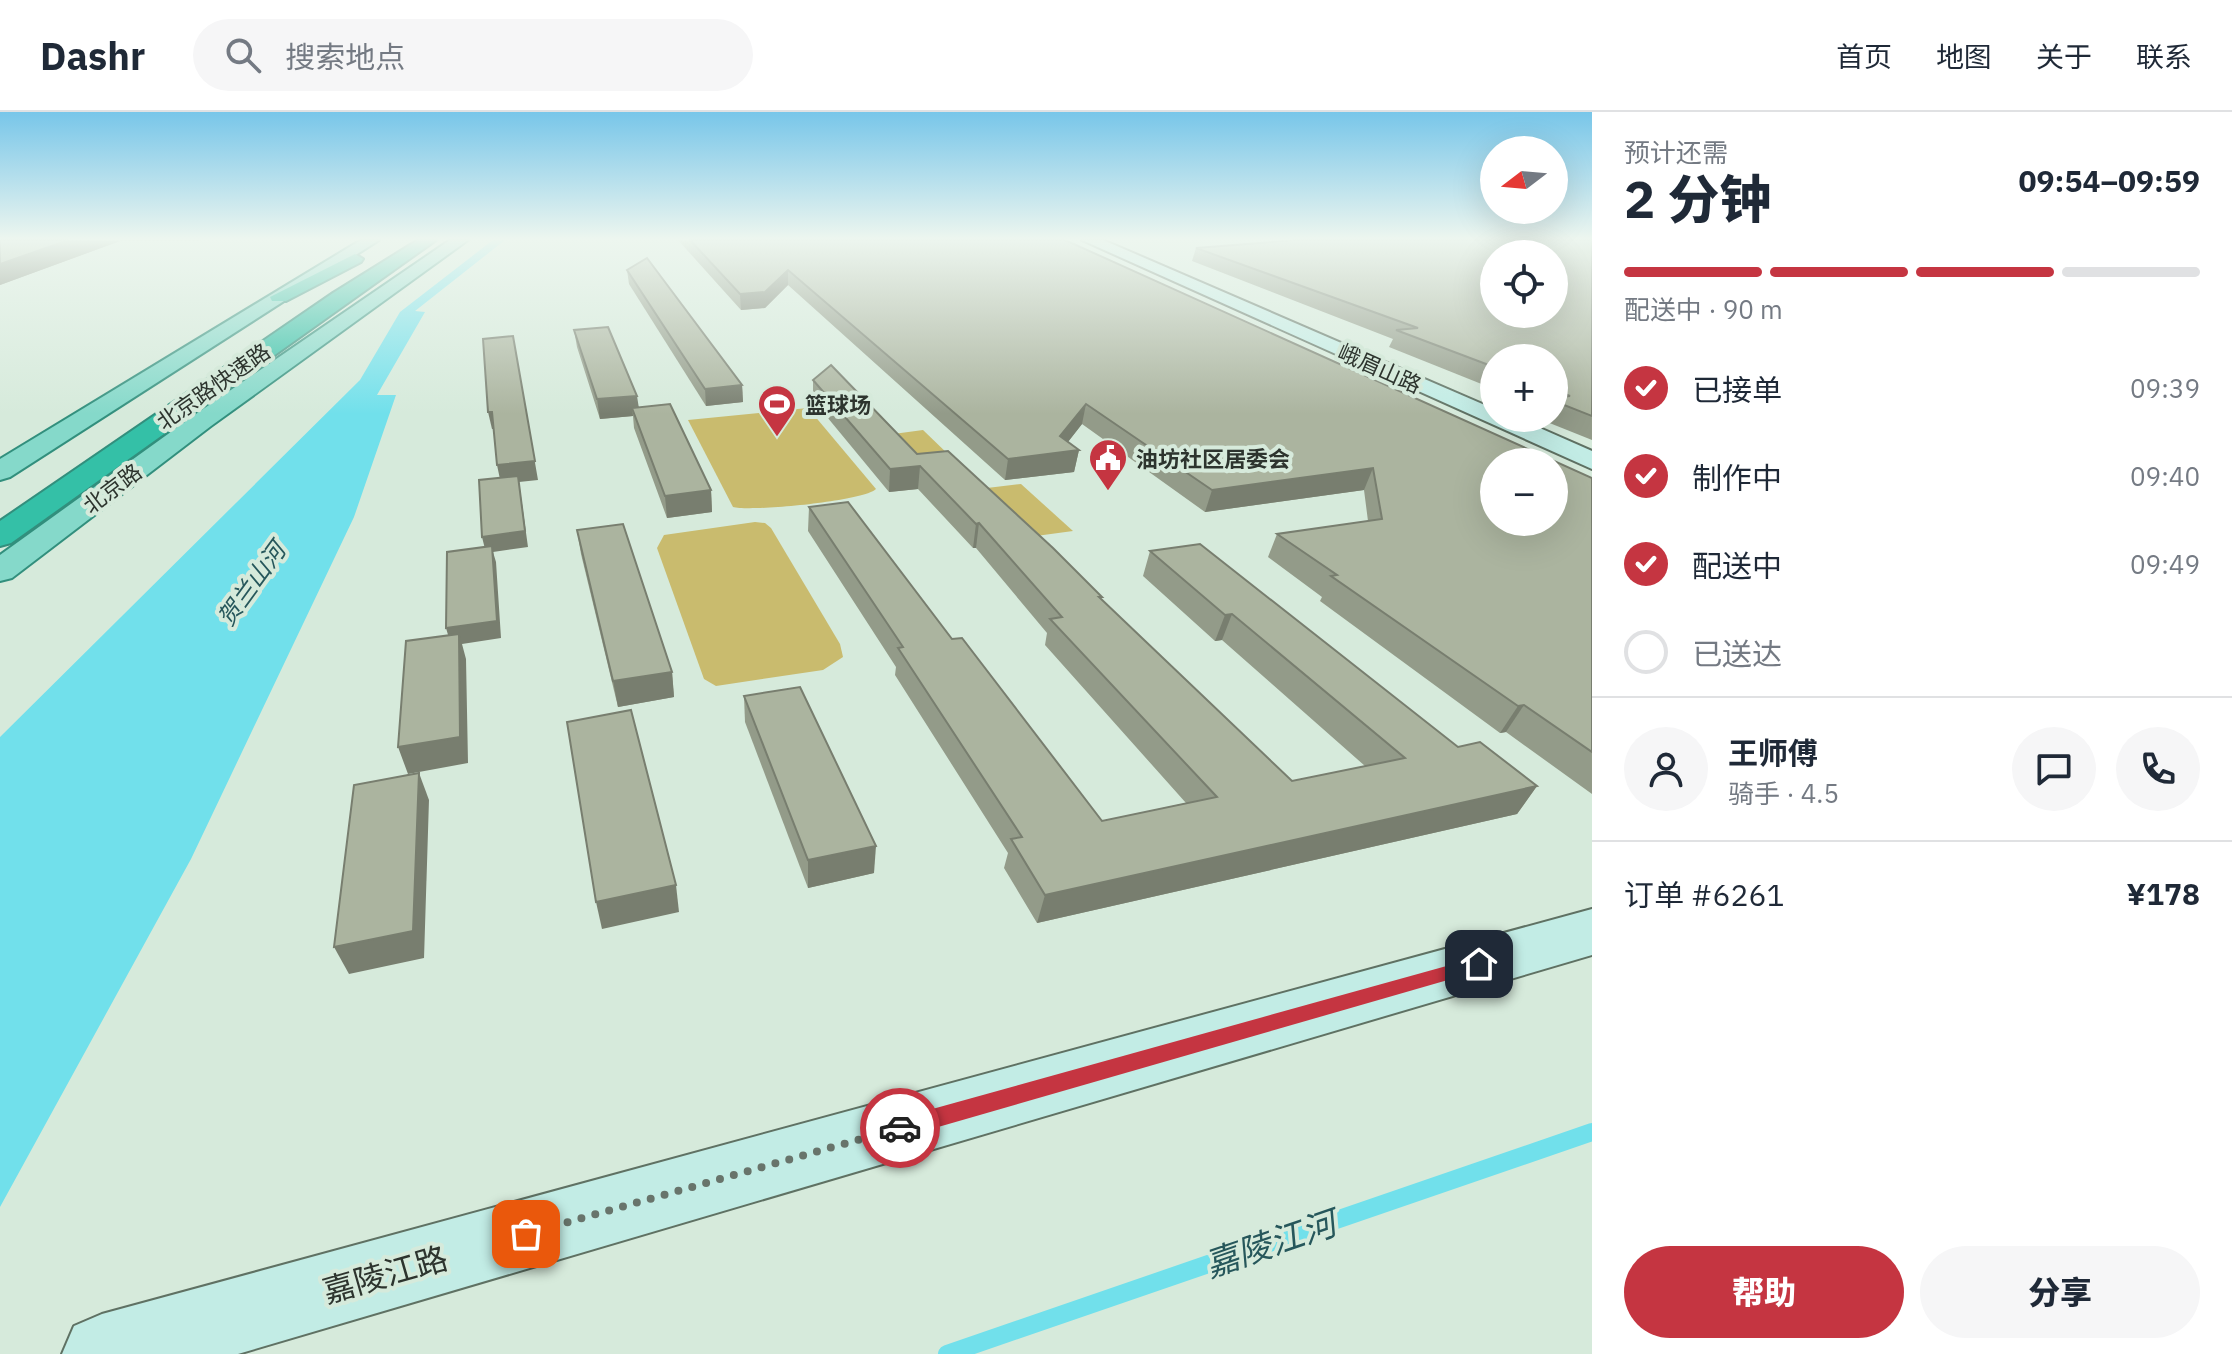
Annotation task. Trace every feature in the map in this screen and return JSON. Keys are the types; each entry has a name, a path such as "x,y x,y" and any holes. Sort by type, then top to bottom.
{"highway":[{"name":"北京路快速路","path":"177,385 313,298"},
{"name":"北京路快速路","path":"0,536 339,298"},
{"path":"316,341 366,298"},
{"path":"0,505 111,429"}],"main road":[{"path":"0,471 277,298"},
{"name":"北京路","path":"0,571 377,298"}],"street":[{"name":"峨眉山路","path":"1222,298 1480,412"},
{"name":"峨眉山路","path":"1526,432 1592,461"},
{"name":"嘉陵江路","path":"102,1354 1592,932"}],"shaded area":[{"path":"808,408 876,489 851,498 807,504 733,507 688,420"},
{"path":"923,430 951,457 912,462 886,435"},
{"path":"1021,484 1073,531 1036,536 987,488"},
{"path":"765,523 771,528 840,644 843,657 823,670 716,686 704,679 657,548 664,535"}],"water":[{"name":"贺兰山河","path":"418,298 432,298 415,311 425,312 377,395 396,395 354,517 191,859 0,1207 0,737 360,380 400,312"}],"building":[{"path":"645,298 677,298 742,385 705,389"},
{"path":"821,298 1193,298 1480,427 1480,432 1490,432 1526,448 1480,448 1480,536 1568,536 1568,467 1592,478 1592,752 1524,705 1518,706 1331,576 1337,575 1277,534 1382,519 1373,468 1212,490 1086,404 1060,436 1079,450 1008,459"},
{"path":"1335,298 1480,298 1480,328 1568,328 1568,298 1592,298 1592,416 1568,407 1568,344 1480,344 1480,362 1396,330 1418,328"},
{"path":"608,327 637,396 597,399 574,330"},
{"path":"513,336 535,461 497,465 492,412 488,412 483,339"},
{"path":"831,365 917,454 948,451 1053,548 1102,597 1099,597 1292,781 1405,758 1232,614 1225,615 1150,551 1200,544 1458,747 1480,742 1537,786 1045,895 1011,839 1022,837 898,648 903,647 809,507 848,502 952,639 962,638 1102,821 1217,797 1050,619 1062,617 979,523 976,524 920,466 890,469 813,380"},
{"path":"670,404 711,490 665,496 632,408"},
{"path":"518,476 525,531 482,537 479,480"},
{"path":"623,524 672,672 613,681 577,530"},
{"path":"492,546 497,621 446,628 447,552"},
{"path":"459,634 460,737 398,747 406,641"},
{"path":"800,687 876,846 808,860 744,696"},
{"path":"631,710 676,885 596,902 567,722"},
{"path":"419,773 413,931 334,947 354,785"}],"waterway":[{"name":"嘉陵江河","path":"947,1354 1592,1132"}],"way so far":[{"path":"526,1234 900,1128"}],"place":[{"name":"篮球场","path":"777,438"},
{"name":"油坊社区居委会","path":"1108,492"}],"route":[{"path":"900,1128 1479,964"}]}
